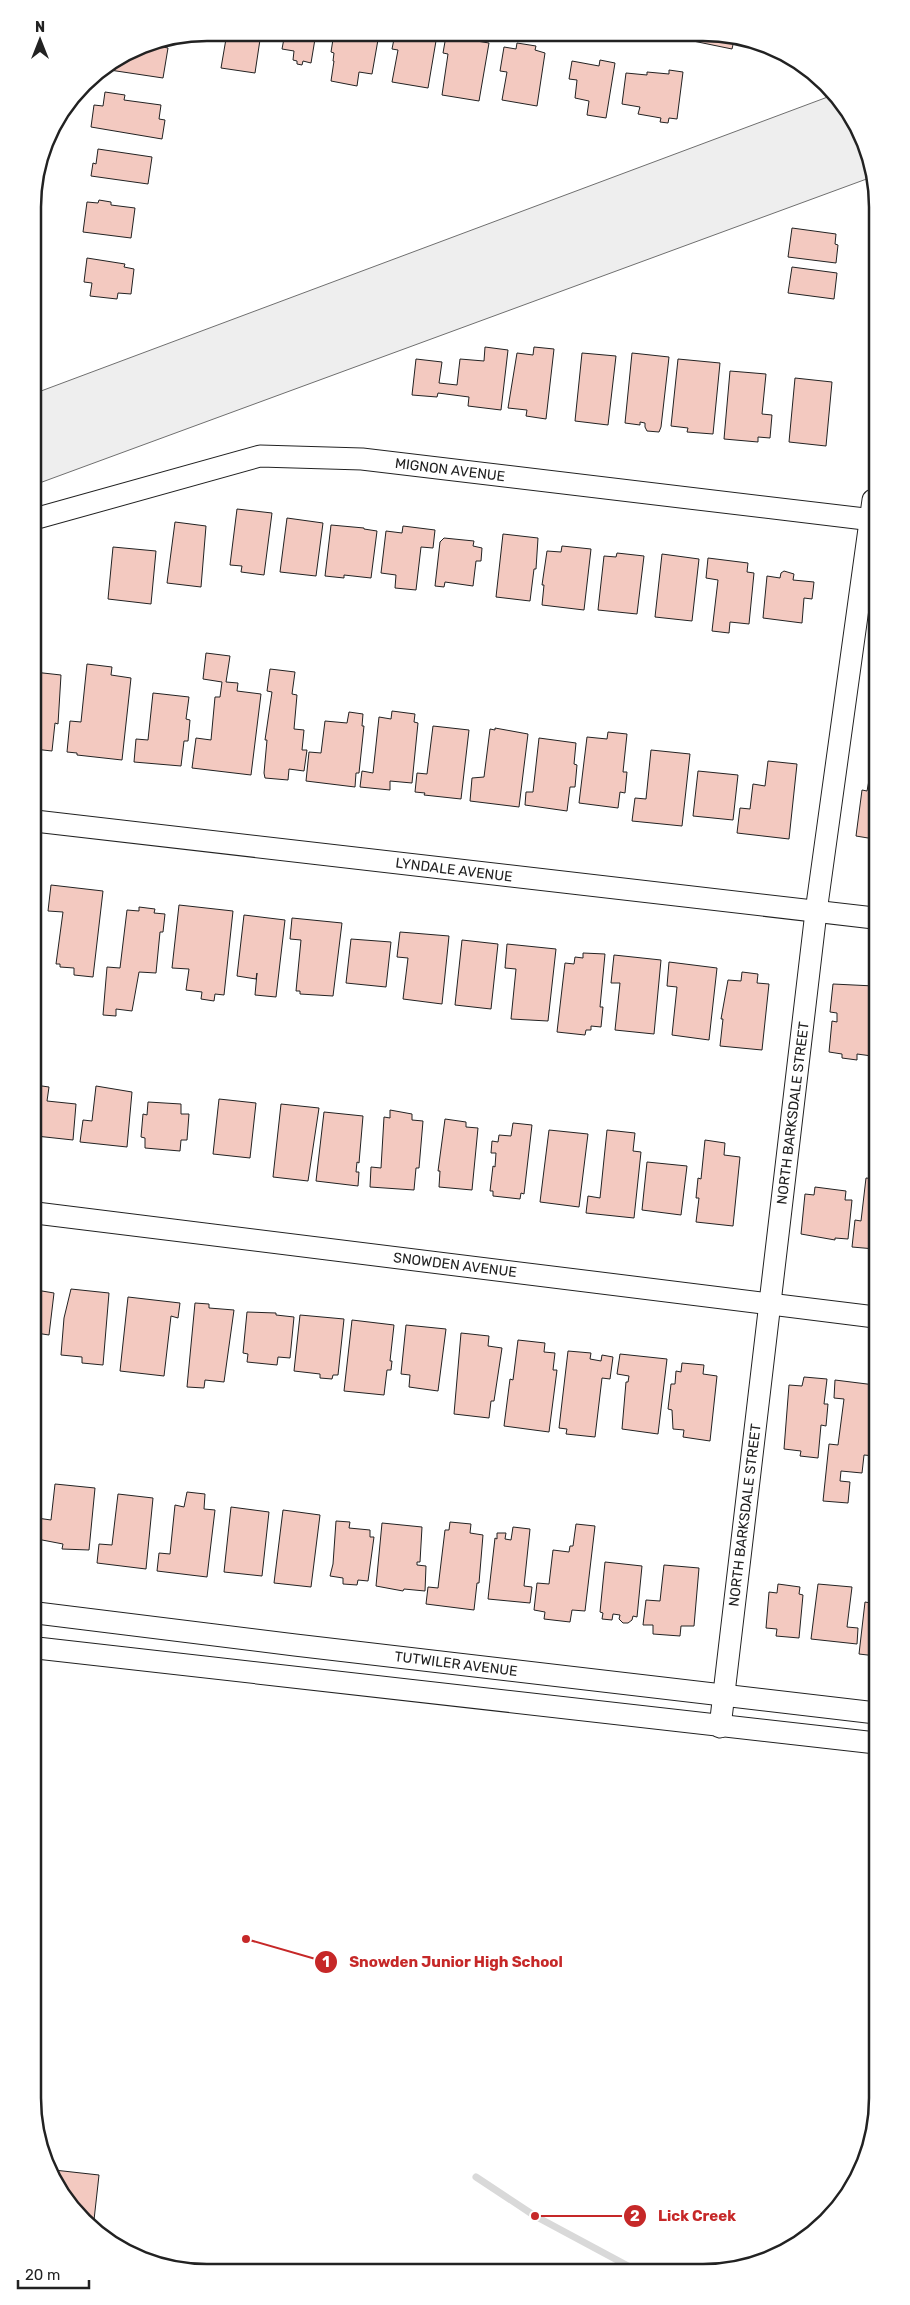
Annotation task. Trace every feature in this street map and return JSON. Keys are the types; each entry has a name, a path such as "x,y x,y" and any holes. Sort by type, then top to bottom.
{"street":[{"name":"MIGNON AVENUE","path":"42,518 260,456 362,459 869,514"},
{"name":"NORTH BARKSDALE STREET","path":"720,1727 816,912 869,537"},
{"name":"LYNDALE AVENUE","path":"42,822 869,917"},
{"name":"SNOWDEN AVENUE","path":"41,1214 868,1316"},
{"name":"TUTWILER AVENUE","path":"41,1614 295,1646 868,1712"},
{"path":"293,1677 295,1646"},
{"path":"41,1648 720,1727 868,1742"}],"shaded area":[{"path":"827,97 847,124 863,164 866,179 42,482 42,391"}],"building":[{"path":"693,41 733,44 732,49"},
{"path":"225,42 260,42 255,73 221,68"},
{"path":"283,42 315,42 311,63 303,61 302,65 297,64 297,61 293,60 294,51 282,49"},
{"path":"333,42 378,42 372,74 359,72 357,86 331,81 334,53 331,52"},
{"path":"393,42 436,42 428,88 392,82 398,50 392,49"},
{"path":"445,42 489,43 479,101 442,95 448,54 443,53"},
{"path":"517,43 536,46 535,50 545,53 537,106 502,100 507,72 500,71 504,47 516,49"},
{"path":"164,47 168,48 163,78 113,71 143,54"},
{"path":"600,60 615,63 606,118 587,115 589,101 575,98 577,80 569,79 572,61 599,66"},
{"path":"669,70 683,72 677,119 669,118 668,123 660,122 661,118 638,114 640,107 622,104 626,73 647,75 647,72 669,74"},
{"path":"105,92 125,95 124,100 161,105 159,119 165,120 162,139 91,127 94,105 103,106"},
{"path":"98,149 152,157 148,184 91,176 93,163 96,164"},
{"path":"99,200 111,202 111,205 135,208 131,238 83,232 87,202 98,203"},
{"path":"792,228 836,234 835,244 838,245 836,263 788,257"},
{"path":"87,258 125,264 124,267 134,269 131,294 118,293 117,299 90,296 92,283 84,282"},
{"path":"792,267 837,273 834,299 788,293"},
{"path":"485,347 508,350 501,410 468,406 469,397 438,393 437,397 412,395 416,359 442,362 439,383 457,385 460,359 484,361"},
{"path":"534,347 554,349 546,419 526,416 527,410 508,408 517,353 533,355"},
{"path":"582,353 616,356 608,425 575,421"},
{"path":"632,353 669,357 659,432 647,431 645,423 640,422 640,425 625,423"},
{"path":"678,359 720,363 713,434 687,432 688,428 671,426"},
{"path":"730,371 766,374 762,414 772,415 770,438 758,437 758,442 724,439"},
{"path":"795,378 832,382 826,446 789,442"},
{"path":"237,509 272,513 264,575 241,572 242,566 230,565"},
{"path":"287,518 323,523 316,576 280,572"},
{"path":"175,522 206,526 201,587 167,583"},
{"path":"331,525 377,531 371,578 344,575 344,578 325,576"},
{"path":"403,526 435,530 433,548 421,547 416,590 395,588 396,575 381,573 386,531 402,533"},
{"path":"503,534 538,538 536,569 534,569 530,601 496,597"},
{"path":"444,538 474,541 473,546 482,548 481,561 476,561 473,586 445,582 444,587 435,586 440,542"},
{"path":"562,546 591,549 584,610 542,605 544,585 542,585 547,551 561,552"},
{"path":"113,547 156,551 151,604 108,599"},
{"path":"617,553 644,556 637,614 598,610 604,556 616,557"},
{"path":"662,554 699,559 692,621 655,617"},
{"path":"708,558 748,563 747,572 754,573 749,624 730,622 729,633 712,631 718,580 706,578"},
{"path":"784,571 794,574 793,580 814,582 812,599 804,598 802,623 763,618 767,576 780,578 781,573"},
{"path":"206,653 230,656 226,682 238,683 237,691 261,694 251,775 192,768 196,738 211,740 215,697 220,697 222,682 203,679"},
{"path":"87,664 112,667 111,675 131,678 122,760 77,755 77,753 67,752 70,721 81,722"},
{"path":"270,669 295,672 292,694 297,695 294,729 304,730 302,750 307,750 304,771 289,769 288,780 265,778 264,773 267,740 265,740 272,692 267,691"},
{"path":"42,673 61,675 58,724 55,723 52,751 42,750"},
{"path":"153,693 189,697 186,719 190,720 188,741 184,741 181,766 134,762 136,739 148,740"},
{"path":"392,711 415,714 414,722 418,723 412,783 390,781 390,790 360,787 362,771 373,773 379,717 391,719"},
{"path":"349,712 363,714 362,726 364,726 359,773 356,773 355,787 306,781 309,752 321,753 325,721 347,723"},
{"path":"433,726 469,730 461,799 424,795 425,793 415,792 417,773 427,774"},
{"path":"495,728 528,734 519,807 470,801 472,778 484,777 490,729 495,730"},
{"path":"608,732 627,734 623,772 627,772 625,793 620,792 618,808 579,803 587,737 607,739"},
{"path":"539,738 576,743 574,764 577,765 575,787 570,787 567,811 525,805 526,792 533,792"},
{"path":"651,750 690,754 682,826 632,821 635,798 646,799"},
{"path":"768,761 797,764 789,839 737,833 740,808 750,809 753,784 765,786"},
{"path":"698,771 738,775 733,820 693,816"},
{"path":"869,782 869,838 856,836 862,790 867,791"},
{"path":"51,885 103,891 93,977 74,975 74,968 60,967 60,964 56,964 63,912 48,911"},
{"path":"179,905 233,911 224,995 215,994 214,1001 201,999 202,992 186,990 189,969 172,968"},
{"path":"139,907 155,909 154,913 165,914 163,932 160,932 156,973 139,972 132,1011 116,1009 116,1016 103,1015 107,967 120,968 127,910 139,911"},
{"path":"244,915 285,920 276,997 255,995 257,973 256,979 237,976"},
{"path":"292,918 342,923 333,996 300,994 300,991 296,991 301,940 290,939"},
{"path":"400,932 449,936 442,1004 403,999 408,958 397,957"},
{"path":"351,939 391,942 386,987 346,983"},
{"path":"462,940 498,944 491,1009 455,1005"},
{"path":"507,944 556,949 548,1021 511,1019 516,969 505,968"},
{"path":"583,953 605,954 600,1007 603,1007 601,1027 591,1026 591,1030 586,1030 585,1035 557,1032 565,963 574,964 575,957 583,958"},
{"path":"614,955 661,960 654,1034 615,1030 620,983 611,983"},
{"path":"669,962 717,968 709,1040 672,1035 677,987 667,986"},
{"path":"742,972 758,974 757,983 769,984 762,1050 720,1046 723,1019 721,1019 728,980 741,981"},
{"path":"833,984 869,986 869,1056 857,1054 857,1060 842,1058 842,1054 829,1052 832,1021 837,1022 837,1013 830,1012"},
{"path":"42,1086 49,1087 47,1101 76,1104 73,1140 42,1137"},
{"path":"96,1086 132,1092 127,1147 80,1142 83,1120 92,1121"},
{"path":"219,1099 256,1103 250,1158 213,1154"},
{"path":"148,1102 181,1104 181,1114 189,1114 187,1140 181,1140 180,1151 145,1148 145,1138 141,1137 143,1114 147,1115"},
{"path":"281,1104 319,1108 308,1181 273,1177"},
{"path":"390,1110 412,1114 412,1120 423,1121 419,1168 416,1168 414,1190 370,1187 371,1167 381,1168 384,1117 390,1118"},
{"path":"324,1112 363,1116 359,1163 357,1162 356,1172 359,1172 358,1186 316,1181"},
{"path":"445,1119 466,1122 466,1127 478,1128 472,1190 439,1187 440,1171 438,1171"},
{"path":"513,1123 532,1125 524,1194 521,1193 520,1199 493,1196 493,1191 490,1191 496,1153 491,1153 492,1141 498,1142 499,1135 511,1136"},
{"path":"549,1130 588,1134 579,1207 540,1202"},
{"path":"607,1130 635,1133 633,1151 641,1152 634,1218 586,1213 588,1196 600,1198"},
{"path":"705,1140 725,1143 724,1155 740,1157 733,1226 696,1222 699,1198 696,1198 698,1178 701,1179"},
{"path":"647,1162 687,1166 681,1215 642,1210"},
{"path":"866,1178 868,1178 868,1248 852,1247 855,1220 861,1221"},
{"path":"815,1187 846,1191 845,1200 852,1200 848,1239 835,1238 835,1240 801,1234 805,1194 814,1195"},
{"path":"71,1289 109,1293 103,1365 82,1363 82,1357 61,1355 64,1318"},
{"path":"41,1291 54,1293 49,1335 41,1334"},
{"path":"128,1297 180,1303 178,1318 171,1316 164,1376 120,1371"},
{"path":"195,1303 209,1304 209,1308 234,1310 224,1382 205,1380 204,1388 187,1387"},
{"path":"247,1312 276,1313 276,1315 294,1317 290,1358 278,1357 277,1365 247,1362 248,1354 243,1353"},
{"path":"300,1315 344,1319 338,1375 333,1375 332,1379 320,1378 320,1374 294,1371"},
{"path":"352,1320 394,1325 390,1361 392,1361 391,1370 387,1370 384,1395 344,1391"},
{"path":"406,1325 446,1329 438,1391 409,1387 410,1375 401,1374"},
{"path":"461,1333 489,1336 488,1346 502,1348 494,1401 491,1401 489,1418 454,1414"},
{"path":"518,1340 545,1343 544,1352 555,1353 553,1370 557,1370 549,1432 504,1426 510,1379 513,1380"},
{"path":"568,1351 591,1353 590,1359 601,1361 602,1355 613,1357 610,1379 602,1378 595,1437 566,1434 567,1429 559,1428"},
{"path":"620,1354 667,1359 658,1434 622,1429 626,1382 628,1382 629,1376 617,1374"},
{"path":"682,1363 704,1365 703,1374 717,1376 710,1441 683,1437 684,1430 673,1429 672,1410 668,1409 671,1384 675,1384 676,1371 681,1372"},
{"path":"804,1377 827,1379 824,1404 828,1404 826,1426 821,1425 818,1458 800,1456 801,1451 784,1449 789,1385 802,1386"},
{"path":"835,1380 868,1384 868,1455 864,1455 862,1473 841,1471 840,1481 850,1482 848,1503 823,1501 829,1444 838,1445 844,1399 834,1398"},
{"path":"55,1484 95,1488 89,1550 62,1549 63,1544 41,1540 41,1519 51,1520"},
{"path":"187,1492 205,1494 204,1509 215,1510 207,1577 157,1571 159,1553 170,1554 175,1505 184,1507"},
{"path":"118,1494 153,1498 146,1569 97,1563 99,1544 112,1545"},
{"path":"231,1507 269,1512 262,1576 224,1572"},
{"path":"283,1510 320,1515 311,1587 274,1583"},
{"path":"336,1521 350,1522 349,1528 370,1530 370,1537 374,1537 368,1581 358,1580 357,1585 343,1584 343,1578 330,1576 333,1564"},
{"path":"450,1522 471,1524 470,1533 483,1535 479,1583 477,1583 474,1610 426,1604 428,1587 438,1588 445,1530 449,1530"},
{"path":"382,1523 422,1527 420,1562 417,1562 417,1565 426,1566 425,1591 404,1589 403,1591 376,1586"},
{"path":"576,1524 595,1526 585,1611 572,1610 570,1622 544,1619 545,1612 534,1610 537,1583 549,1584 553,1550 569,1552 570,1546 573,1546"},
{"path":"513,1527 530,1529 524,1586 532,1587 530,1603 488,1599 495,1538 497,1539 497,1533 506,1533 505,1539 511,1540"},
{"path":"605,1562 642,1566 637,1617 633,1616 632,1620 628,1623 623,1623 619,1619 620,1615 613,1614 612,1620 602,1619 603,1613 600,1612"},
{"path":"664,1565 699,1568 694,1626 681,1626 680,1636 653,1634 653,1625 643,1625 646,1600 660,1601"},
{"path":"778,1584 800,1587 799,1594 803,1595 799,1638 776,1636 777,1629 766,1628 769,1592 777,1593"},
{"path":"818,1584 852,1587 847,1627 858,1628 857,1644 811,1639"},
{"path":"865,1602 868,1603 868,1655 859,1654"},
{"path":"58,2170 99,2175 94,2219 75,2199"}],"waterway":[{"path":"476,2177 535,2216 624,2264"}],"place":[{"name":"Snowden Junior High School","path":"246,1939"},
{"name":"Lick Creek","path":"535,2216"}]}
